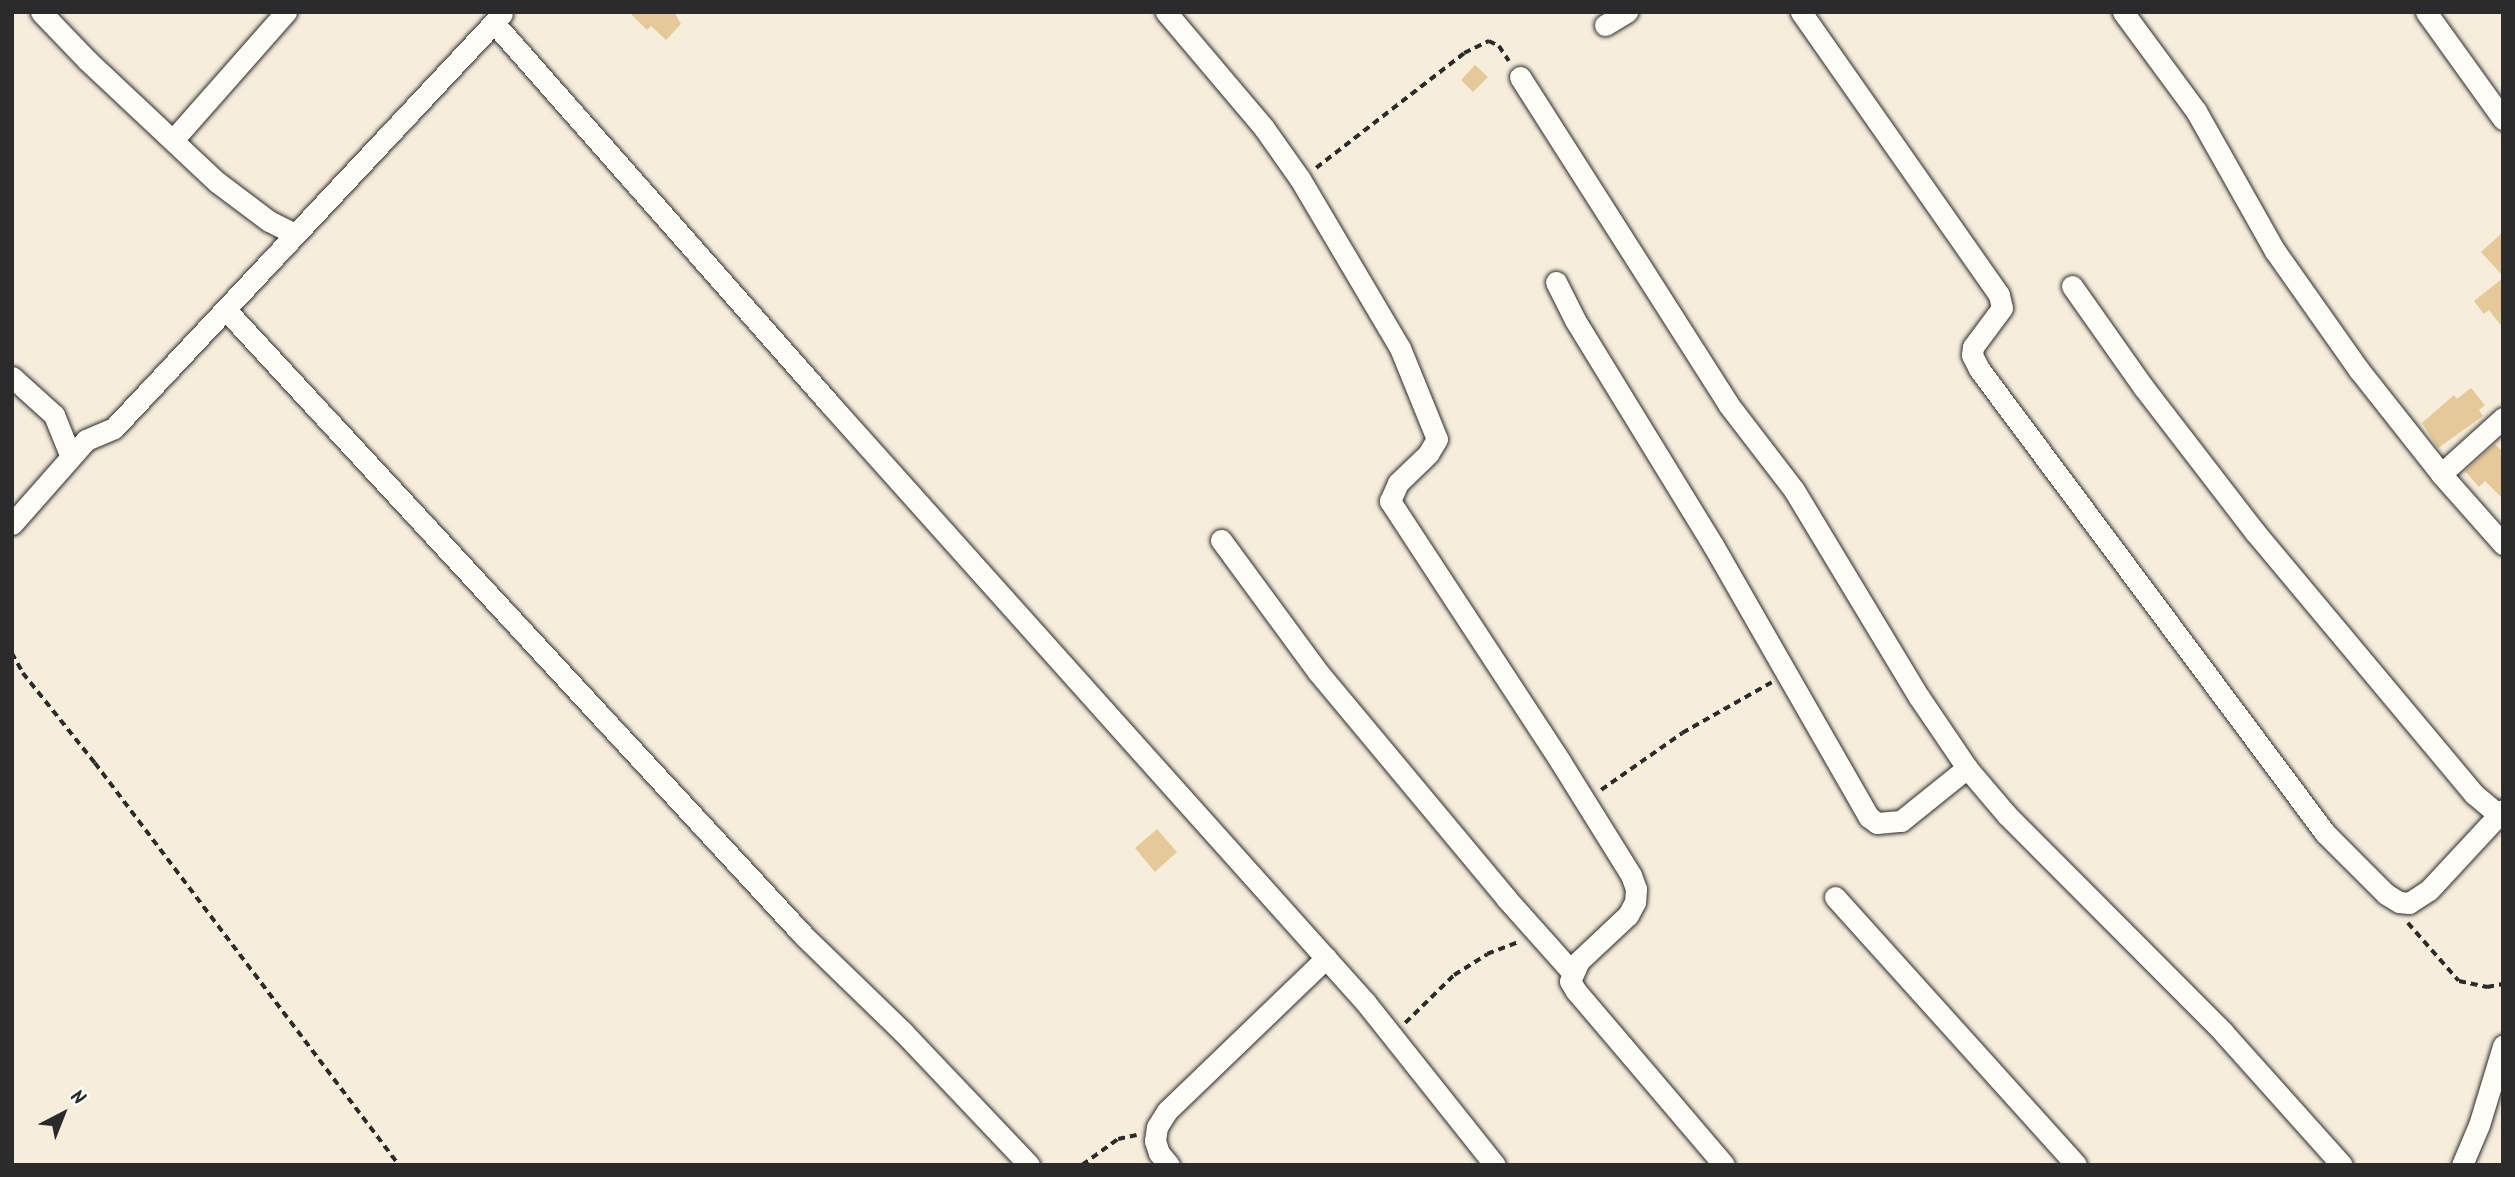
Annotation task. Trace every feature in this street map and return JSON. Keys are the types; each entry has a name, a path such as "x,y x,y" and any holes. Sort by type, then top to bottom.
{"street":[{"path":"41,12 173,140 247,206 294,234"},
{"path":"173,140 286,12"},
{"path":"1166,12 1264,128 1300,179 1400,348 1434,426 1435,444 1391,491 1390,501 1450,589 1583,799 1636,889 1635,902 1628,915 1579,961 1570,981 1724,1165"},
{"path":"1605,25 1627,12"},
{"path":"1801,12 1999,295 2002,309 1973,346 1972,355 1979,369 2325,833 2386,894 2399,902 2409,903 2428,890 2501,812 2474,794 2255,532 2144,388 2072,286"},
{"path":"2123,12 2196,111 2275,251 2359,370 2441,474 2498,531"},
{"path":"2426,12 2503,119"},
{"path":"12,524 86,440 114,428 499,18 828,403 1326,958 1495,1165"},
{"path":"1520,76 1728,404 1794,491 1919,696 1968,768 2017,824 2223,1032 2342,1165"},
{"path":"1556,282 1575,320 1604,364 1787,674 1860,803 1877,823 1901,821 1968,768"},
{"path":"226,310 804,936 903,1032 1029,1165"},
{"path":"12,377 54,415 71,457"},
{"path":"2441,474 2503,418"},
{"path":"1221,540 1318,672 1542,940 1572,972"},
{"path":"1835,897 2076,1165"},
{"path":"1169,1165 1159,1153 1156,1134 1167,1111 1326,958"},
{"path":"2462,1165 2479,1125 2503,1046"}],"path":[{"path":"1300,179 1437,72 1489,41 1499,47 1520,76"},
{"path":"12,653 23,673 95,763 399,1165"},
{"path":"1583,799 1604,789 1682,733 1787,674"},
{"path":"2399,902 2402,914 2459,981 2487,987 2503,984"},
{"path":"1391,1036 1454,975 1473,962 1511,944 1542,940"},
{"path":"1082,1165 1126,1136 1156,1134"}],"building":[{"path":"629,12 674,12 681,24 666,40 651,26 647,30"},
{"path":"1475,65 1488,77 1473,92 1461,80"},
{"path":"2503,232 2503,276 2481,252"},
{"path":"2503,278 2503,328 2489,310 2484,314 2474,301"},
{"path":"2471,388 2485,405 2479,410 2483,416 2438,448 2422,423 2454,395 2457,399"},
{"path":"2495,444 2503,452 2503,499 2485,481 2479,487 2465,471"},
{"path":"1157,829 1177,852 1155,872 1135,848"}]}
